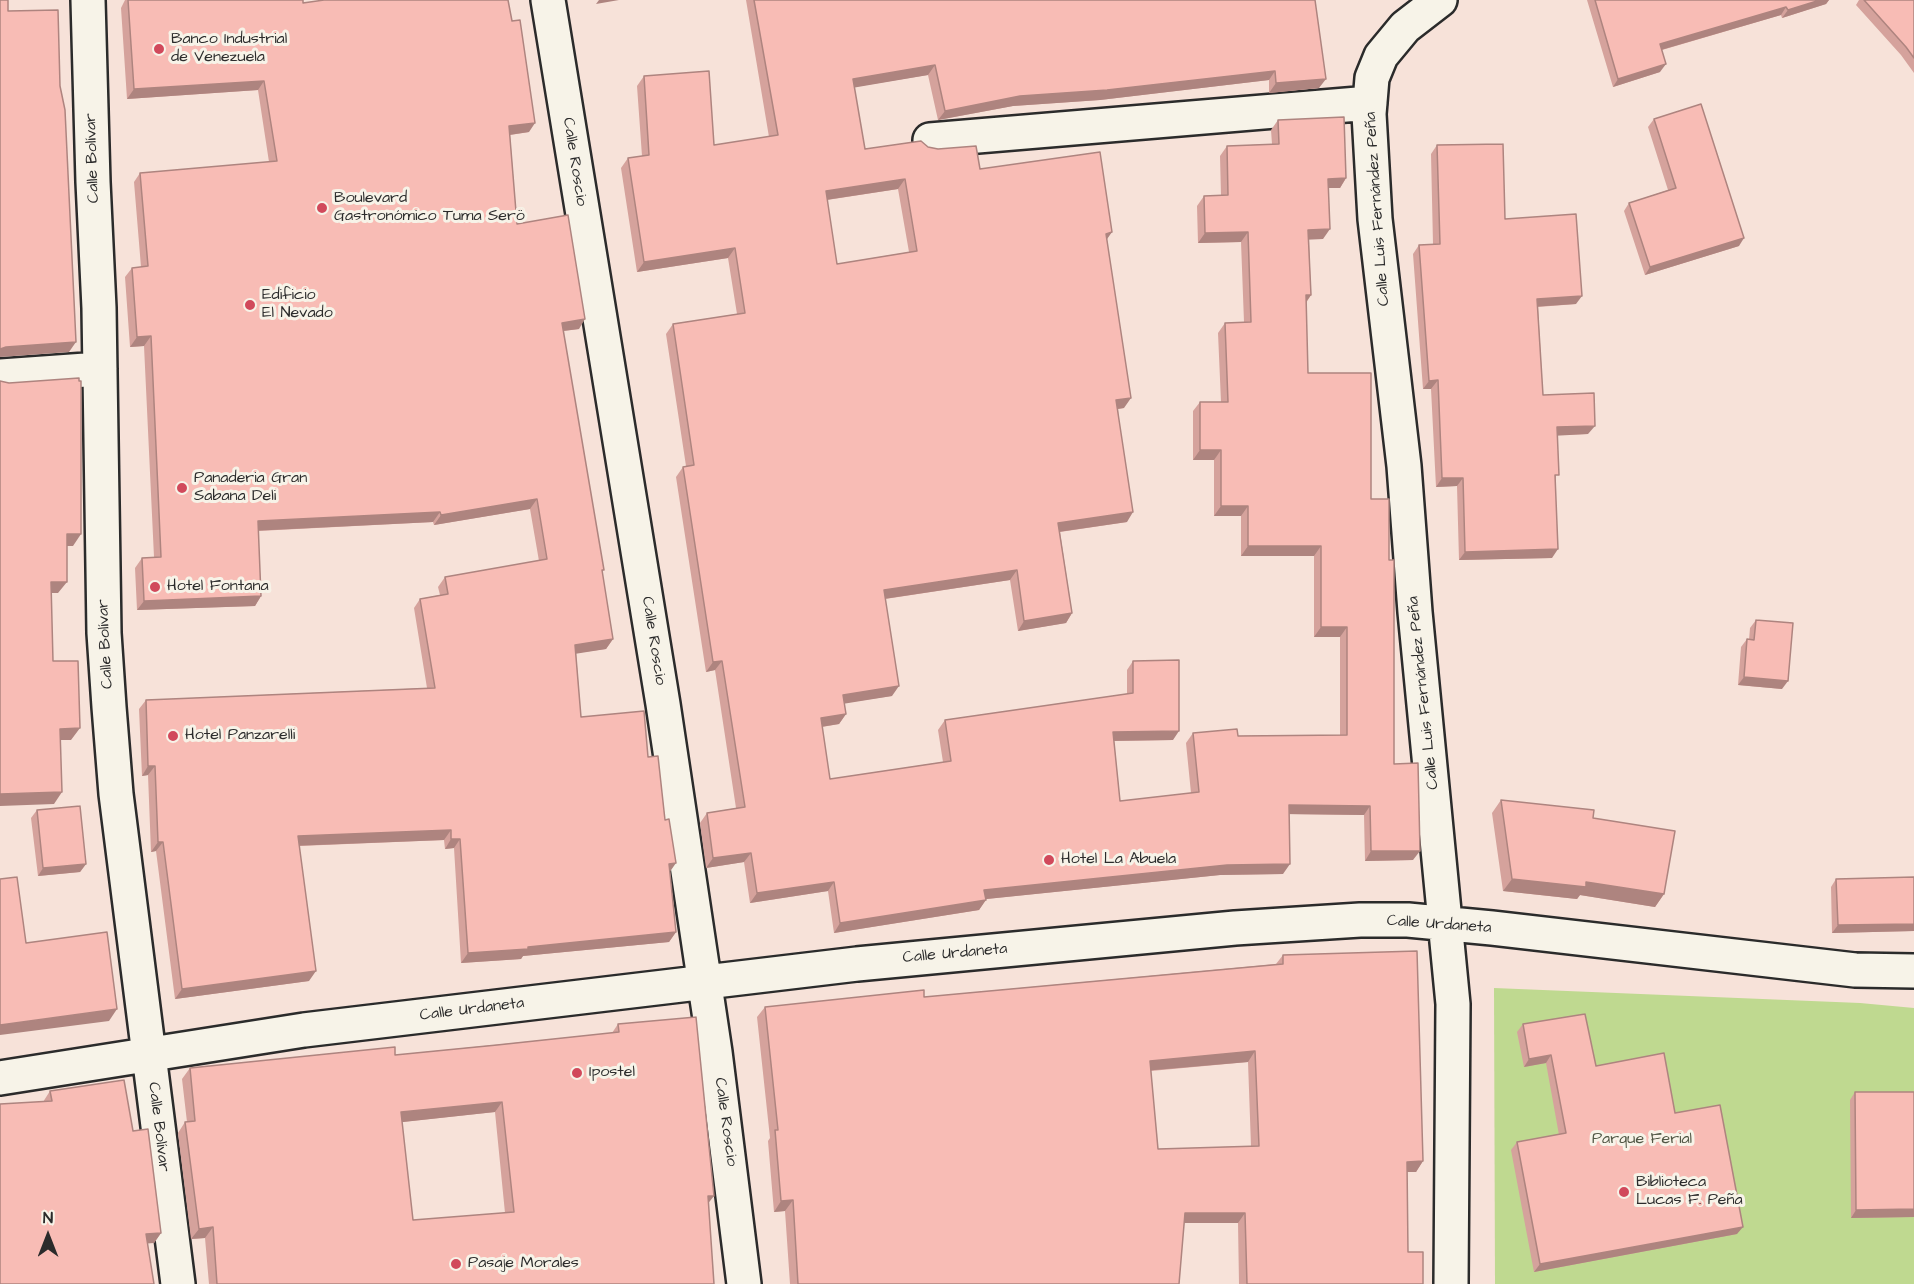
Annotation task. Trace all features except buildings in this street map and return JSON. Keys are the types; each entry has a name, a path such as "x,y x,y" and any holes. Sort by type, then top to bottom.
{"street":[{"name":"Calle Bolívar","path":"88,0 100,369 105,633 109,707 116,794 178,1284"},
{"name":"Calle Roscio","path":"548,0 663,704 738,1223 744,1284"},
{"name":"Calle Luis Fernández Peña","path":"1440,0 1404,27 1381,56 1372,78 1370,103 1375,219 1404,466 1415,612 1453,1004 1451,1284"},
{"path":"930,141 1370,103"},
{"path":"0,376 100,369"},
{"name":"Calle Urdaneta","path":"0,1078 304,1030 857,963 1235,928 1360,920 1408,920 1855,970 1914,971"}],"green space":[{"name":"Parque Ferial","path":"1494,988 1860,1003 1914,1008 1914,1284 1495,1284"}],"place":[{"name":"Banco Industrial de Venezuela","path":"159,49"},
{"name":"Boulevard Gastronómico Tuma Serö","path":"322,208"},
{"name":"Edificio El Nevado","path":"250,305"},
{"name":"Panaderia Gran Sabana Deli","path":"182,488"},
{"name":"Hotel Fontana","path":"155,587"},
{"name":"Hotel Panzarelli","path":"173,736"},
{"name":"Hotel La Abuela","path":"1049,860"},
{"name":"Ipostel","path":"577,1073"},
{"name":"Biblioteca Lucas F. Peña","path":"1624,1192"},
{"name":"Pasaje Morales","path":"456,1264"}]}
